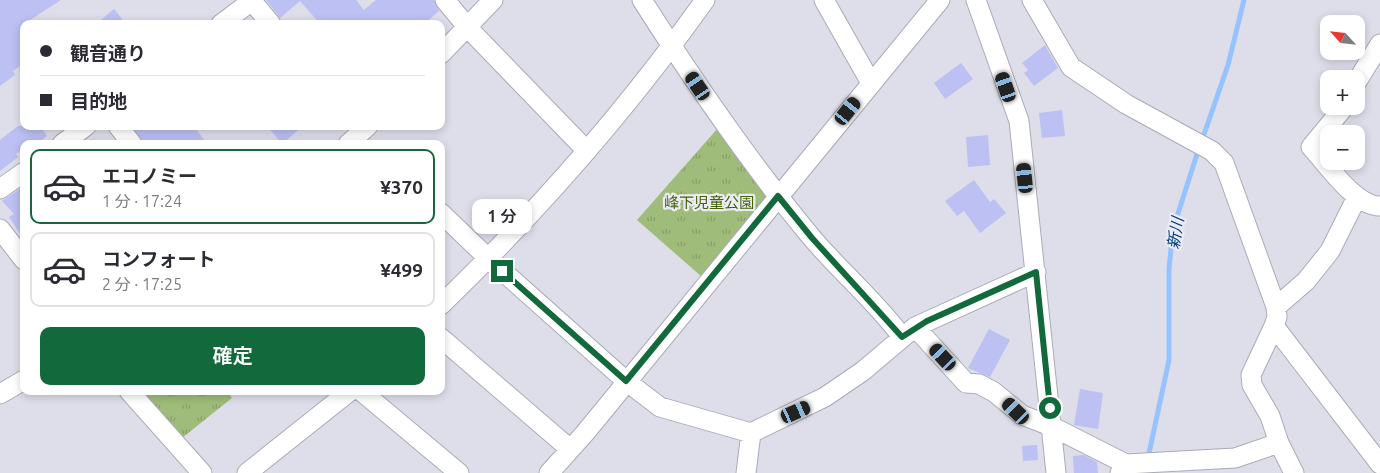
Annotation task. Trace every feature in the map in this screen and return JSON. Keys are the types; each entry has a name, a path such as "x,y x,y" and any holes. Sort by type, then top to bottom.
{"street":[{"path":"226,20 252,0 267,20"},
{"path":"445,0 468,28 587,151"},
{"path":"445,50 468,28 492,0"},
{"path":"642,0 671,48 778,196 812,238 909,332 966,383 978,384 994,392 1022,415 1052,427 1125,467 1152,461 1235,458 1279,443"},
{"path":"445,301 489,259 587,151 671,48 705,0"},
{"path":"824,0 871,83"},
{"path":"549,473 570,450 940,0"},
{"path":"976,0 1018,121 1036,272 1056,473"},
{"path":"1032,0 1071,67 1126,104 1212,151 1224,163 1276,307 1277,317 1274,326 1250,375 1252,386 1270,416 1279,443 1294,473"},
{"path":"1364,70 1380,44"},
{"path":"1337,115 1311,147 1357,198 1374,206 1380,206"},
{"path":"67,140 81,130"},
{"path":"121,130 129,140"},
{"path":"0,189 20,175"},
{"path":"1276,307 1306,281 1330,251 1357,198"},
{"path":"445,217 489,259 626,381 666,410 751,433 825,397 863,371 909,332 1036,272"},
{"path":"0,228 20,255"},
{"path":"1274,326 1380,464"},
{"path":"445,341 570,450"},
{"path":"0,394 20,382"},
{"path":"133,395 202,473"},
{"path":"247,473 345,395"},
{"path":"366,395 459,473"},
{"path":"746,473 751,433"},
{"path":"1373,473 1380,470"}],"green space":[{"name":"峰下児童公園","path":"718,128 768,191 767,200 702,277 637,220"},
{"path":"145,395 230,395 232,398 182,438"}],"building":[{"path":"0,0 61,0 30,20 20,20 20,66 13,71 15,75 0,86"},
{"path":"266,0 356,0 364,10 376,0 434,0 439,11 429,20 317,20 300,1 280,18"},
{"path":"114,9 123,20 101,20"},
{"path":"1045,45 1058,68 1034,86 1024,73 1028,70 1022,63"},
{"path":"961,63 973,79 945,99 934,83"},
{"path":"1062,110 1065,136 1042,138 1039,113"},
{"path":"18,126 20,126 20,130 43,130 47,136 42,140 20,140 20,151 16,154 18,157 0,171 0,140"},
{"path":"135,130 197,130 204,140 141,140"},
{"path":"270,130 298,130 287,140 279,140"},
{"path":"988,135 990,165 968,167 966,137"},
{"path":"974,180 990,202 994,199 1006,213 980,233 964,211 957,216 945,201"},
{"path":"20,189 20,234 9,217 14,214 2,201"},
{"path":"989,329 1010,340 990,377 968,368"},
{"path":"1080,389 1103,393 1098,429 1074,425"},
{"path":"1037,445 1038,460 1023,461 1022,446"},
{"path":"1084,455 1097,462 1098,473 1074,473 1073,456"}],"waterway":[{"name":"新川","path":"1202,140 1228,65 1244,0"},
{"name":"新川","path":"1148,458 1169,360 1169,269 1173,229 1199,148"}],"route":[{"path":"502,271 626,381 778,196 838,268 874,304 902,337 927,321 1036,272 1050,408"}]}
